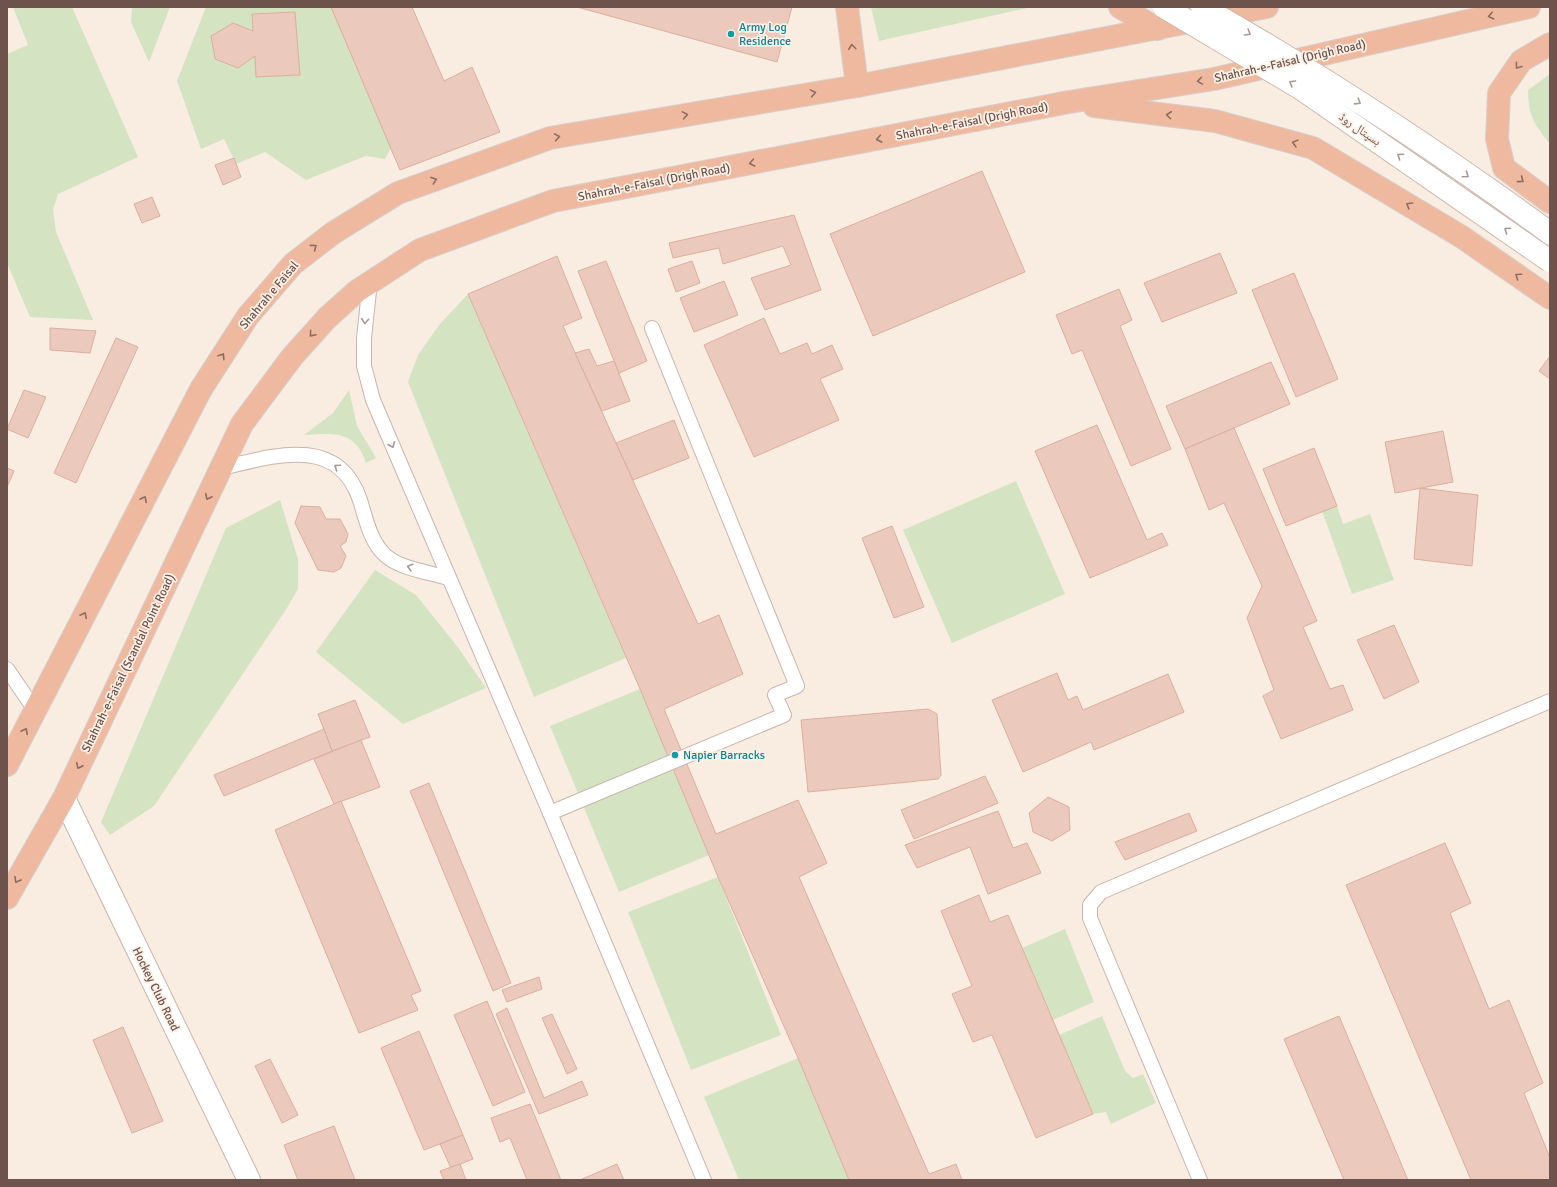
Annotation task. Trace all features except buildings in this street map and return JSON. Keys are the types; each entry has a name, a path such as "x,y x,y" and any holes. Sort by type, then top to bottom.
{"highway":[{"path":"847,7 856,86 1267,7"},
{"path":"1120,7 1158,28"},
{"name":"Shahrah-e-Faisal (Drigh Road)","path":"370,282 420,250 553,201 1068,102 1214,79 1529,7"},
{"path":"1550,44 1521,61 1499,93 1497,139 1504,168 1550,202"},
{"name":"Shahrah e Faisal","path":"35,710 201,389 248,316 293,264 333,233 398,193 550,138 856,86"},
{"path":"1068,102 1215,121 1313,148 1462,237 1550,298"},
{"name":"Shahrah-e-Faisal (Scandal Point Road)","path":"7,898 64,798 242,424 292,357 327,318 357,291 370,282"},
{"path":"7,765 35,710"}],"main road":[{"name":"ہسپتال روڈ","path":"1164,7 1300,88 1550,261"},
{"name":"ہسپتال روڈ","path":"1202,7 1246,32 1386,120 1550,233"},
{"name":"Hockey Club Road","path":"64,798 249,1180"}],"lane":[{"path":"370,282 364,338 364,366 373,400 550,813 704,1180"},
{"path":"550,813 784,716 775,695 797,686 652,328"},
{"path":"222,468 281,454 310,454 339,466 356,488 373,538 386,555 404,565 448,578"},
{"path":"7,669 35,710"},
{"path":"1200,1180 1090,918 1090,905 1100,892 1550,701"}],"green space":[{"path":"13,7 72,7 138,157 58,194 53,210 56,232 93,320 30,317 7,263 7,54 28,45"},
{"path":"132,7 170,7 149,62 131,22"},
{"path":"206,7 331,7 391,148 385,159 366,156 306,180 265,152 236,164 224,139 201,149 177,81"},
{"path":"871,7 1032,7 879,41"},
{"path":"1550,74 1550,144 1533,119 1529,107 1528,90"},
{"path":"468,294 626,658 534,697 408,382 418,355 439,325"},
{"path":"349,390 357,426 376,458 366,463 362,452 350,439 334,434 304,435 333,413"},
{"path":"1016,481 1065,594 952,643 903,530"},
{"path":"280,500 298,559 298,589 287,608 154,806 110,835 101,822 226,528"},
{"path":"1337,506 1343,524 1370,514 1394,580 1352,594 1322,511"},
{"path":"375,570 416,595 457,646 486,688 403,724 316,652"},
{"path":"640,689 709,855 619,892 550,726"},
{"path":"718,877 781,1035 691,1070 628,912"},
{"path":"1065,929 1094,1002 1053,1020 1022,948"},
{"path":"1102,1016 1125,1071 1133,1078 1143,1074 1156,1103 1111,1124 1106,1112 1093,1114 1059,1035"},
{"path":"798,1058 849,1180 739,1180 704,1097"}],"place":[{"name":"Army Log Residence","path":"731,34"},
{"name":"Napier Barracks","path":"675,755"}]}
